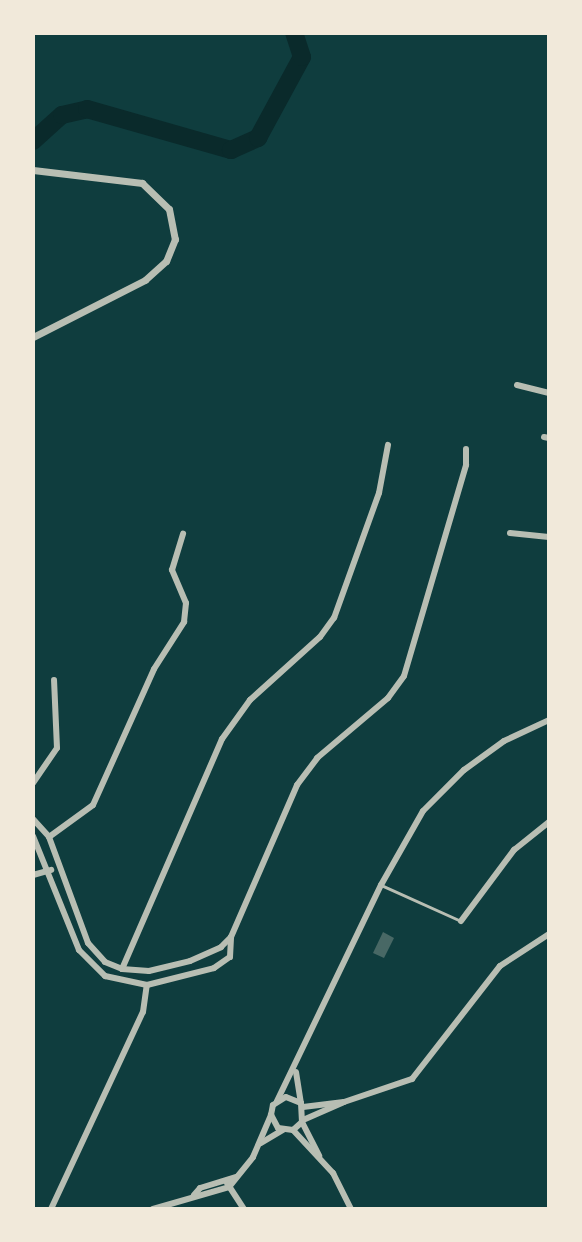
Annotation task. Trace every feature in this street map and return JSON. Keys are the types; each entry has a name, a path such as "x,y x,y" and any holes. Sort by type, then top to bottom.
{"street":[{"path":"33,337 145,280 166,261 174,239 169,209 142,183 37,170"},
{"path":"517,385 549,393"},
{"path":"122,970 222,739 250,700 320,637 334,618 379,494 388,445"},
{"path":"33,836 49,870 79,950 89,964 121,983 147,985 221,965 230,957 232,937 297,785 317,758 388,698 404,676 462,478 466,449"},
{"path":"510,533 549,537"},
{"path":"49,837 93,805 154,669 184,622 186,603 172,570 183,534"},
{"path":"33,783 57,748 54,680"},
{"path":"194,1195 203,1196 229,1187 259,1144 381,885 423,811 464,770 505,741 549,720"},
{"path":"33,819 49,837 88,943 97,956 122,970 149,971 213,953 232,937"},
{"path":"461,921 514,850 549,822"},
{"path":"33,875 59,867"},
{"path":"259,1144 283,1130 293,1130 303,1121 344,1102 412,1079 500,967 549,934"},
{"path":"51,1209 143,1012 147,985"},
{"path":"295,1070 303,1121 319,1156 351,1209"},
{"path":"277,1101 286,1097 302,1105 344,1102"},
{"path":"271,1115 283,1130"},
{"path":"293,1130 319,1156"},
{"path":"153,1209 194,1195 225,1178 237,1177"},
{"path":"225,1178 244,1209"}],"lane":[{"path":"381,885 461,921"}],"building":[{"path":"383,932 394,938 384,958 373,953"}],"waterway":[{"path":"33,141 62,115 87,109 231,150 258,138 302,57 294,33"}]}
